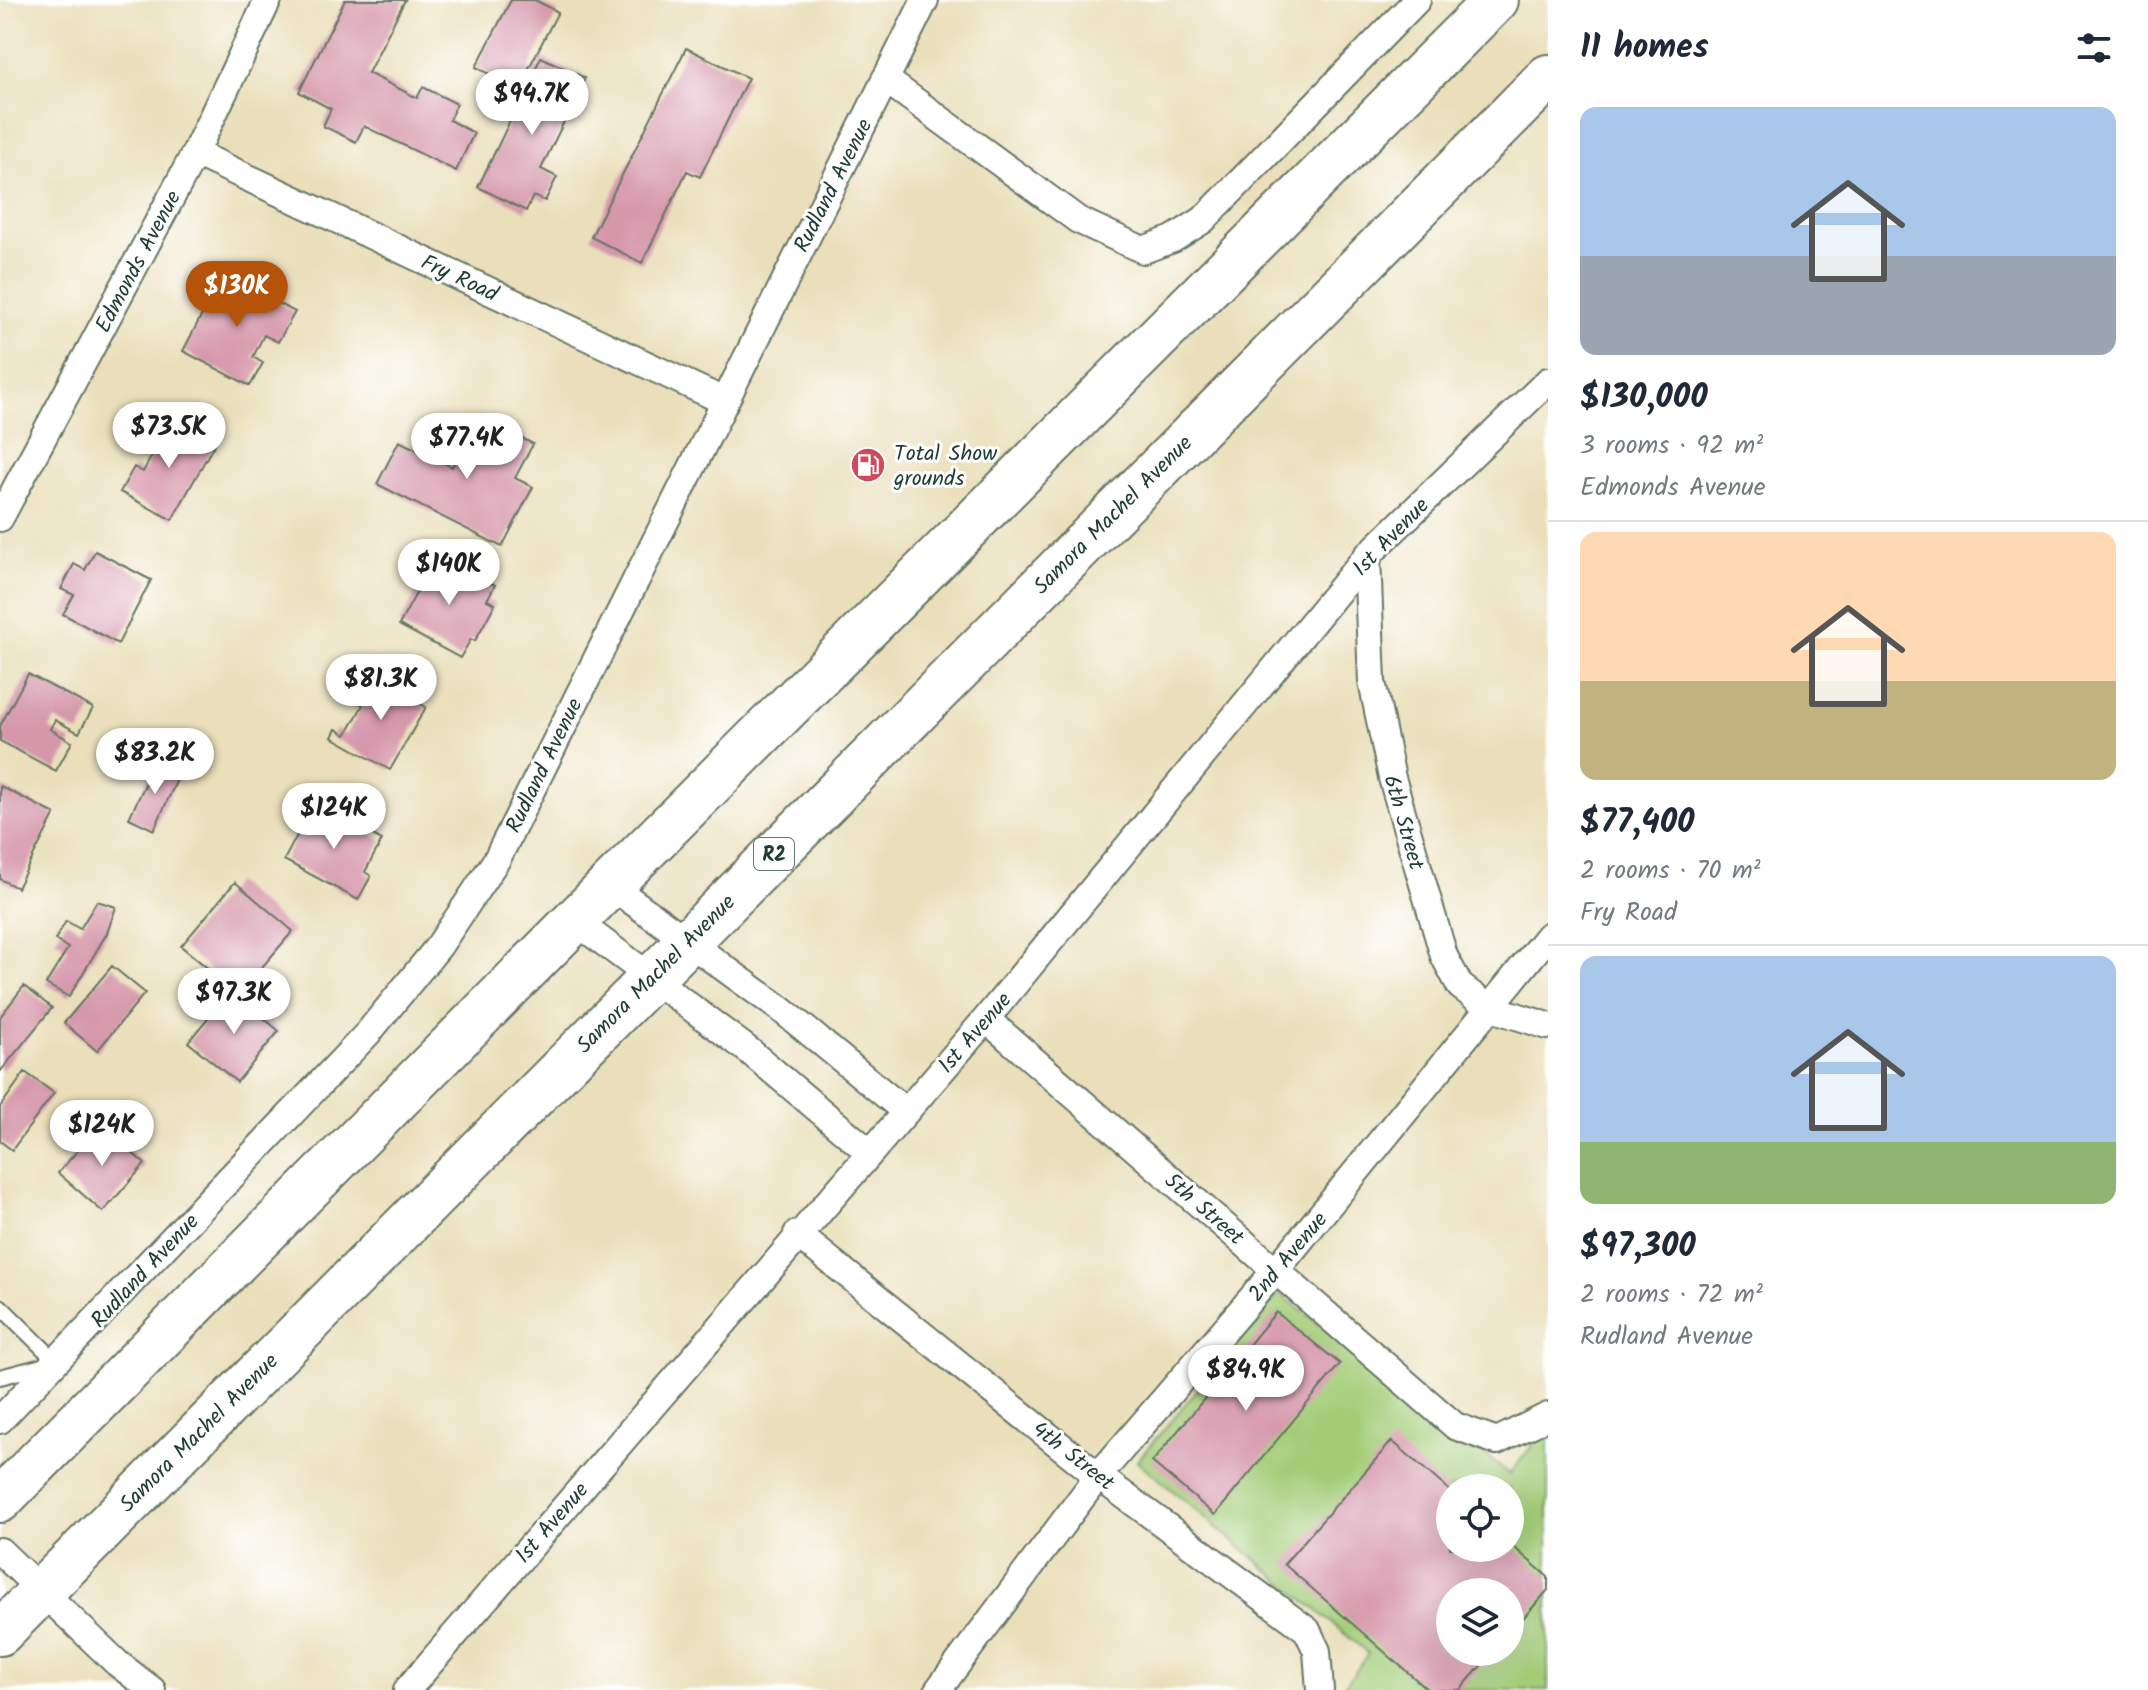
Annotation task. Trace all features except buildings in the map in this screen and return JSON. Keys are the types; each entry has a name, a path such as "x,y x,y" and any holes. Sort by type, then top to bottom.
{"highway":[{"path":"0,1500 574,920 1496,0"},
{"name":"Samora Machel Avenue","path":"0,1633 1548,77"}],"street":[{"name":"Edmonds Avenue","path":"0,518 195,153 268,0"},
{"name":"Rudland Avenue","path":"0,1420 368,1033 439,946 497,859 925,0"},
{"path":"885,79 1078,220 1143,250 1173,239 1203,220 1417,0"},
{"name":"Fry Road","path":"195,153 724,401"},
{"name":"1st Avenue","path":"407,1690 797,1234 986,1019 1367,556 1548,381"},
{"name":"6th Street","path":"1367,556 1372,682 1392,778 1444,956 1460,986 1488,1007 1548,1026"},
{"path":"610,885 782,1010 905,1111"},
{"path":"574,920 653,976 748,1050 869,1152"},
{"name":"2nd Avenue","path":"938,1690 1098,1476 1276,1270 1548,936"},
{"name":"5th Street","path":"986,1019 1455,1426 1497,1441 1548,1416"},
{"name":"4th Street","path":"797,1234 1098,1476 1307,1630 1317,1651 1320,1690"},
{"path":"0,1551 117,1663 152,1690"}],"lane":[{"path":"0,1306 57,1362"},
{"path":"0,1377 57,1362"}],"green space":[{"path":"1279,1293 1510,1474 1548,1425 1548,1690 1341,1690 1369,1654 1137,1461"}],"place":[{"name":"Total Show grounds","path":"868,465"}]}
